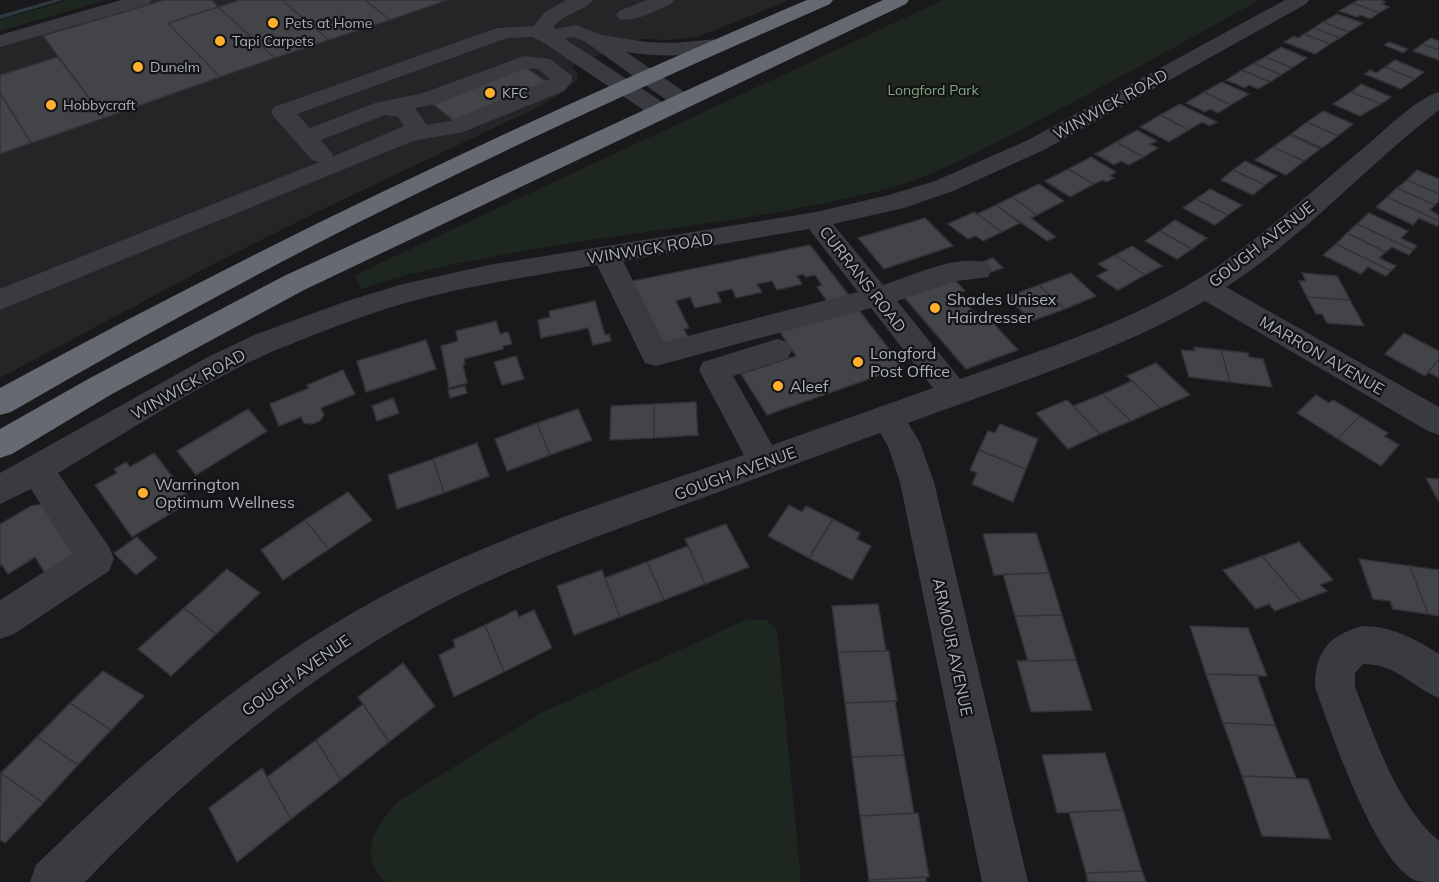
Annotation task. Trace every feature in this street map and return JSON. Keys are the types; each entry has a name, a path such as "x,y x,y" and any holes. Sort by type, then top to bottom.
{"highway":[{"path":"662,93 717,45 823,0"},
{"path":"0,403 88,353 392,194 622,87 662,93 683,79 869,0"},
{"path":"0,445 101,386 294,283 662,93 899,0"}],"street":[{"path":"0,41 142,0"},
{"path":"548,38 544,26 549,17 558,10 583,0"},
{"path":"599,0 575,14 573,23 662,93"},
{"path":"626,15 664,0"},
{"name":"WINWICK ROAD","path":"0,490 217,366 313,324 380,301 489,274 816,220 895,202 974,173 1036,145 1299,0"},
{"path":"331,165 282,112 504,32 525,30 540,32 622,87 662,93"},
{"path":"548,38 585,34 631,48 661,50 686,50 717,45"},
{"path":"0,300 407,135 455,127 556,86 561,81 561,76 543,63 524,62 429,99 383,108 306,138"},
{"path":"383,108 405,111 411,116 416,123 415,129 407,135"},
{"name":"GOUGH AVENUE","path":"53,882 147,792 226,724 298,671 394,610 445,582 523,548 955,394 1072,351 1144,321 1205,288 1245,261 1434,108"},
{"name":"CURRANS ROAD","path":"816,220 955,394"},
{"path":"606,255 656,355 877,297 955,272 978,270"},
{"name":"MARRON AVENUE","path":"1205,288 1439,422"},
{"path":"765,462 714,370 777,350"},
{"name":"ARMOUR AVENUE","path":"887,418 903,443 917,482 1005,882"},
{"path":"0,621 96,559 36,469"},
{"path":"1439,678 1399,652 1368,645 1343,653 1336,662 1334,674 1335,687 1383,803 1412,846 1439,870"}],"shaded area":[{"path":"130,0 789,0 698,37 669,40 641,39 571,66 578,74 577,80 538,107 317,212 202,270 0,378 0,37"}],"green space":[{"path":"69,0 106,0 0,31 0,20"},
{"name":"Longford Park","path":"943,0 1259,0 984,149 901,185 782,211 470,261 407,275 361,289 355,275"},
{"path":"748,619 766,620 777,629 801,882 386,882 377,872 372,861 373,840 383,819 399,801 539,714"}],"building":[{"name":"Dunelm","path":"164,0 212,0 218,7 168,23 220,77 104,118 43,36"},
{"name":"Pets at Home","path":"240,0 282,0 329,40 275,58 218,7"},
{"path":"282,0 365,0 390,20 329,40"},
{"path":"365,0 447,0 390,20"},
{"path":"1358,0 1380,0 1385,2 1382,4 1389,7 1379,13 1353,3"},
{"path":"1353,3 1379,13 1370,19 1339,11"},
{"name":"Tapi Carpets","path":"218,7 275,58 220,77 168,23"},
{"path":"1337,14 1363,23 1349,32 1323,22"},
{"path":"1323,22 1349,32 1340,38 1314,28"},
{"path":"1314,28 1340,38 1330,44 1304,34"},
{"path":"1304,34 1330,44 1315,54 1284,42 1294,36 1298,38"},
{"path":"1431,38 1439,41 1439,50 1422,44"},
{"path":"1389,42 1408,49 1403,53 1384,45"},
{"path":"1422,44 1439,50 1439,60 1413,51"},
{"path":"1281,47 1307,58 1292,68 1265,57"},
{"name":"Hobbycraft","path":"58,57 104,118 31,143 0,93 0,75"},
{"path":"1265,57 1292,68 1281,75 1254,63"},
{"path":"1395,60 1424,72 1415,79 1385,67"},
{"path":"1254,63 1281,75 1270,82 1242,70"},
{"name":"KFC","path":"525,67 547,82 454,121 433,104"},
{"path":"1385,67 1415,79 1401,89 1365,74 1370,70 1376,73"},
{"path":"1242,70 1270,82 1258,89 1249,85 1245,88 1226,80"},
{"path":"1222,82 1249,94 1231,105 1204,92"},
{"path":"1361,84 1391,97 1381,104 1351,92"},
{"path":"1204,92 1231,105 1218,113 1210,109 1205,112 1186,103"},
{"path":"1351,92 1381,104 1360,116 1333,104"},
{"path":"0,93 31,143 0,154"},
{"path":"1180,104 1217,122 1210,126 1202,122 1189,130 1160,115"},
{"path":"1323,111 1353,124 1338,136 1307,122"},
{"path":"1160,115 1189,130 1169,142 1140,127"},
{"path":"1307,122 1338,136 1322,148 1291,134"},
{"path":"1137,130 1157,141 1150,144 1158,148 1144,157 1116,142"},
{"path":"1290,135 1320,149 1304,161 1273,147"},
{"path":"1116,142 1144,157 1129,165 1121,161 1114,165 1095,154"},
{"path":"1273,147 1304,161 1286,175 1255,160"},
{"path":"1091,157 1116,172 1110,176 1114,178 1107,182 1103,180 1094,184 1068,169"},
{"path":"1245,161 1277,176 1265,185 1233,170"},
{"path":"1068,169 1094,184 1070,197 1045,181"},
{"path":"1233,170 1265,185 1253,195 1221,180"},
{"path":"1417,170 1439,179 1439,194 1407,180"},
{"path":"1407,180 1439,194 1439,201 1435,205 1397,188"},
{"path":"1039,184 1064,201 1037,215 1012,197"},
{"path":"1397,188 1435,205 1430,210 1439,215 1439,221 1387,197"},
{"path":"1210,189 1242,205 1228,215 1196,199"},
{"path":"1012,197 1037,215 1031,218 1056,237 1047,241 996,205"},
{"path":"1387,197 1439,221 1439,224 1437,226 1419,218 1413,225 1376,207"},
{"path":"1196,199 1228,215 1215,225 1183,208"},
{"path":"996,205 1020,223 1002,232 977,214"},
{"path":"974,212 1002,232 983,241 976,236 968,239 948,224"},
{"path":"1369,213 1408,231 1401,238 1417,246 1413,250 1357,224"},
{"path":"925,218 953,246 884,269 858,238"},
{"path":"1175,220 1207,238 1192,249 1160,231"},
{"path":"1357,224 1413,250 1409,255 1392,247 1386,252 1347,233"},
{"path":"1160,231 1192,249 1177,259 1145,241"},
{"path":"1347,233 1386,252 1379,258 1396,266 1391,271 1336,244"},
{"path":"1336,244 1391,271 1386,276 1368,267 1361,274 1323,255"},
{"path":"810,245 851,298 830,305 817,287 822,285 815,275 806,277 803,274 797,276 802,284 777,290 772,281 757,284 762,292 736,298 732,289 717,292 721,302 695,308 690,297 676,301 689,328 684,329 689,339 663,346 628,282"},
{"path":"1132,246 1162,266 1145,275 1115,255"},
{"path":"1115,255 1145,275 1118,290 1097,276 1108,270 1098,264"},
{"path":"993,258 1003,268 988,273 978,264"},
{"path":"1071,273 1096,296 1065,309 1039,285"},
{"path":"1302,273 1337,276 1350,300 1307,297 1299,281 1306,281"},
{"path":"954,279 965,291 946,297 955,308 966,304 977,315 984,313 1018,350 966,369 903,296"},
{"path":"1039,285 1065,309 1032,321 1007,297"},
{"path":"1307,297 1350,300 1364,326 1327,323 1322,314 1316,314"},
{"path":"595,301 605,335 609,334 611,341 593,345 588,328 541,338 538,320 550,317 549,311"},
{"path":"858,309 903,367 767,415 741,374 796,356 778,329"},
{"path":"496,321 500,334 508,332 512,344 503,346 503,349 464,359 467,383 449,388 441,346 458,341 456,331"},
{"path":"1404,333 1439,351 1439,359 1425,376 1385,354"},
{"path":"426,340 436,369 366,392 357,361"},
{"path":"1194,347 1221,350 1230,382 1189,377 1181,350 1195,351"},
{"path":"1221,350 1248,353 1249,357 1263,359 1272,387 1230,382"},
{"path":"516,356 524,379 502,385 494,362"},
{"path":"1439,359 1439,378 1428,372"},
{"path":"1156,363 1190,395 1160,408 1127,376"},
{"path":"343,370 355,394 321,408 324,415 320,421 312,424 304,423 301,417 279,426 270,404 309,388 307,385"},
{"path":"1132,381 1160,408 1131,421 1103,394"},
{"path":"465,386 467,393 450,398 448,390"},
{"path":"1103,394 1131,421 1100,434 1073,406"},
{"path":"1316,395 1329,403 1333,400 1360,416 1338,439 1297,413"},
{"path":"393,398 399,413 377,421 372,406"},
{"path":"1067,400 1100,434 1068,449 1036,413"},
{"path":"696,402 698,435 654,438 654,404"},
{"path":"654,404 654,438 610,440 611,406"},
{"path":"248,409 267,431 196,475 177,451"},
{"path":"578,409 592,440 550,455 537,423"},
{"path":"1360,416 1388,433 1384,436 1399,445 1381,466 1338,439"},
{"path":"537,423 550,455 507,471 495,439"},
{"path":"1000,424 1038,439 1026,469 979,450 988,431 995,433"},
{"path":"477,443 489,476 444,493 433,459"},
{"path":"979,450 1026,469 1013,502 972,484 977,473 970,470"},
{"name":"Warrington Optimum Wellness","path":"154,453 191,501 132,537 95,485 117,473 114,469 126,462 130,467"},
{"path":"433,459 444,493 397,509 388,475"},
{"path":"1426,478 1439,479 1439,502"},
{"path":"348,492 372,520 329,549 305,520"},
{"path":"43,504 79,558 48,578 35,557 8,574 2,565 0,566 0,524 31,506"},
{"path":"789,505 802,512 806,506 833,519 809,558 768,536"},
{"path":"833,519 860,533 857,539 871,546 852,580 809,558"},
{"path":"305,520 329,549 283,580 261,550"},
{"path":"726,524 749,567 705,584 685,539"},
{"path":"1036,533 1049,573 994,575 983,534"},
{"path":"137,537 157,558 136,575 114,553"},
{"path":"1299,542 1333,580 1320,585 1327,591 1301,601 1262,556"},
{"path":"688,546 705,584 664,600 647,562"},
{"path":"1262,556 1301,601 1275,611 1269,604 1256,609 1223,570"},
{"path":"1359,559 1410,566 1428,614 1393,609 1390,601 1373,599"},
{"path":"647,562 664,600 620,617 605,578"},
{"path":"1410,566 1439,570 1439,616 1428,614"},
{"path":"227,569 260,593 216,634 184,608"},
{"path":"602,570 620,617 574,635 557,586"},
{"path":"1049,573 1062,615 1015,616 1003,574"},
{"path":"878,604 886,651 838,652 832,606"},
{"path":"184,608 216,634 171,676 138,649"},
{"path":"516,610 519,617 534,610 552,648 504,672 485,625"},
{"path":"1062,615 1076,660 1028,661 1015,616"},
{"path":"485,625 504,672 454,697 439,655 455,647 453,640"},
{"path":"1190,626 1248,628 1267,676 1206,674"},
{"path":"889,651 897,701 845,703 838,652"},
{"path":"1076,660 1092,710 1031,712 1017,661"},
{"path":"403,663 435,706 389,742 358,697"},
{"path":"103,671 144,696 111,730 70,703"},
{"path":"1206,674 1257,675 1275,725 1223,723"},
{"path":"895,701 904,755 852,757 845,703"},
{"path":"70,703 111,730 78,765 37,737"},
{"path":"363,704 389,742 341,780 316,740"},
{"path":"1223,723 1275,725 1296,778 1242,776"},
{"path":"37,737 78,765 43,803 1,773"},
{"path":"316,740 341,780 291,819 267,777"},
{"path":"1105,753 1123,810 1057,813 1042,755"},
{"path":"904,755 914,813 860,816 852,757"},
{"path":"262,768 291,819 237,862 209,808"},
{"path":"1,773 43,803 5,843 0,840"},
{"path":"1242,776 1308,779 1331,839 1262,836"},
{"path":"1123,810 1142,871 1086,873 1069,812"},
{"path":"918,813 929,877 869,880 860,816"},
{"path":"1142,871 1146,882 1088,882 1086,873"},
{"path":"926,877 926,882 869,882 869,880"}],"waterway":[{"path":"0,17 60,0"}],"place":[{"name":"Pets at Home","path":"273,23"},
{"name":"Tapi Carpets","path":"220,41"},
{"name":"Dunelm","path":"138,67"},
{"name":"KFC","path":"490,93"},
{"name":"Hobbycraft","path":"51,105"},
{"name":"Shades Unisex Hairdresser","path":"935,308"},
{"name":"Longford Post Office","path":"858,362"},
{"name":"Aleef","path":"778,386"},
{"name":"Warrington Optimum Wellness","path":"143,493"}]}
